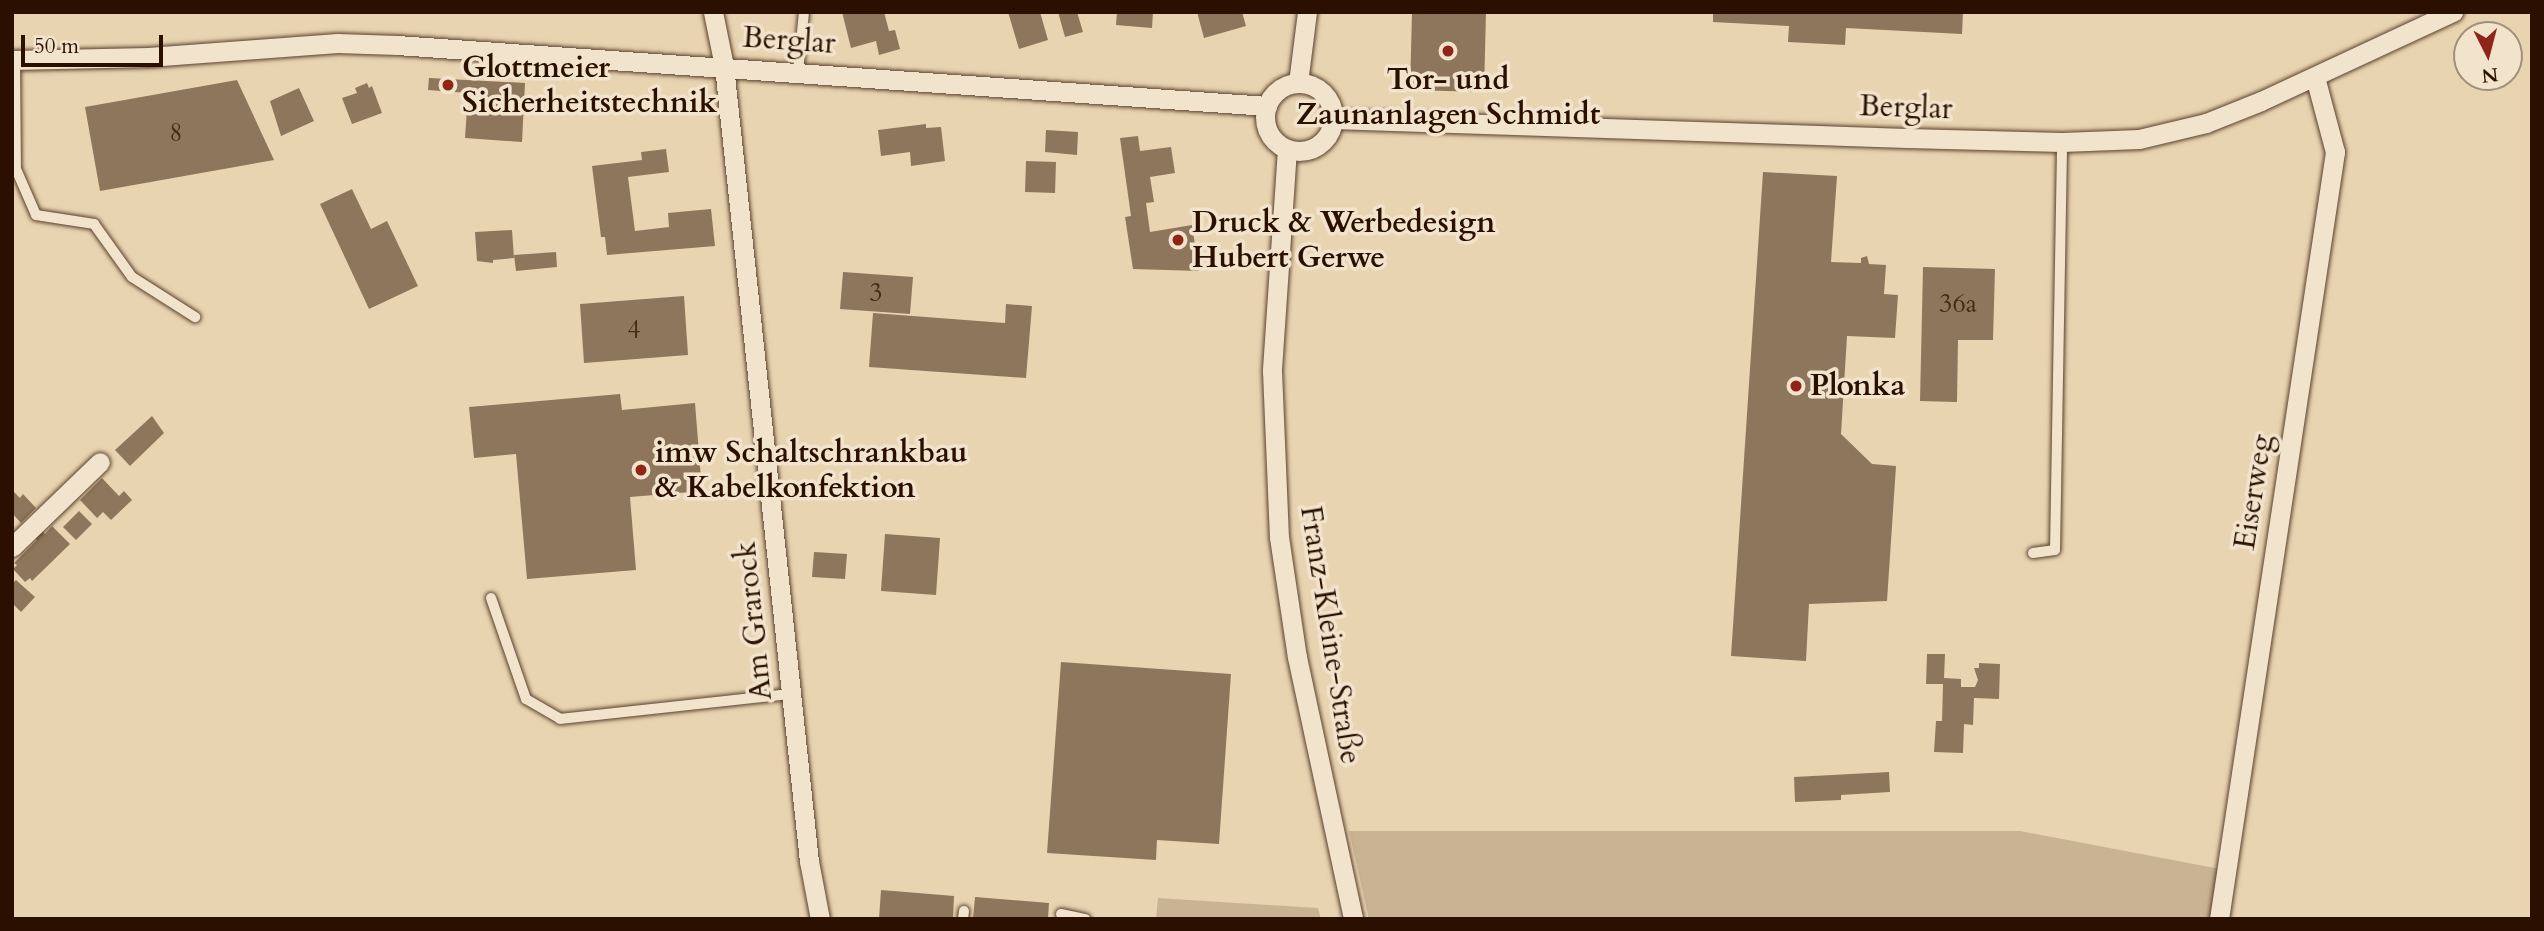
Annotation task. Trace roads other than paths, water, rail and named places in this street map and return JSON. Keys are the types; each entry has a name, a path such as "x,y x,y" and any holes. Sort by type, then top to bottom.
{"street":[{"name":"Am Grarock","path":"713,12 724,66 809,861 820,919"},
{"path":"1298,83 1307,12"},
{"name":"Berglar","path":"1332,119 2062,142 2139,139 2206,123 2315,77 2454,12"},
{"name":"Berglar","path":"14,60 148,57 337,43 724,66 1266,106"},
{"name":"Eiserweg","path":"2220,919 2335,152 2315,77"},
{"path":"1298,83 1319,90 1331,108 1330,129 1317,145 1308,150 1287,149 1278,144 1267,128 1266,106 1278,90 1298,83"},
{"name":"Franz-Kleine-Straße","path":"1287,149 1272,370 1279,537 1297,657 1353,919"},
{"path":"12,547 100,462"}],"lane":[{"path":"798,72 804,12"},
{"path":"14,60 16,169 36,215 94,224 132,276 195,317"},
{"path":"2033,553 2055,550 2062,142"},
{"path":"491,598 526,699 560,719 792,694"},
{"path":"1061,914 1085,919"}],"place":[{"name":"Tor- und Zaunanlagen Schmidt","path":"1448,51"},
{"name":"Glottmeier Sicherheitstechnik","path":"448,85"},
{"name":"Druck & Werbedesign Hubert Gerwe","path":"1178,240"},
{"name":"Plonka","path":"1796,386"},
{"name":"imw Schaltschrankbau & Kabelkonfektion","path":"641,470"}]}
